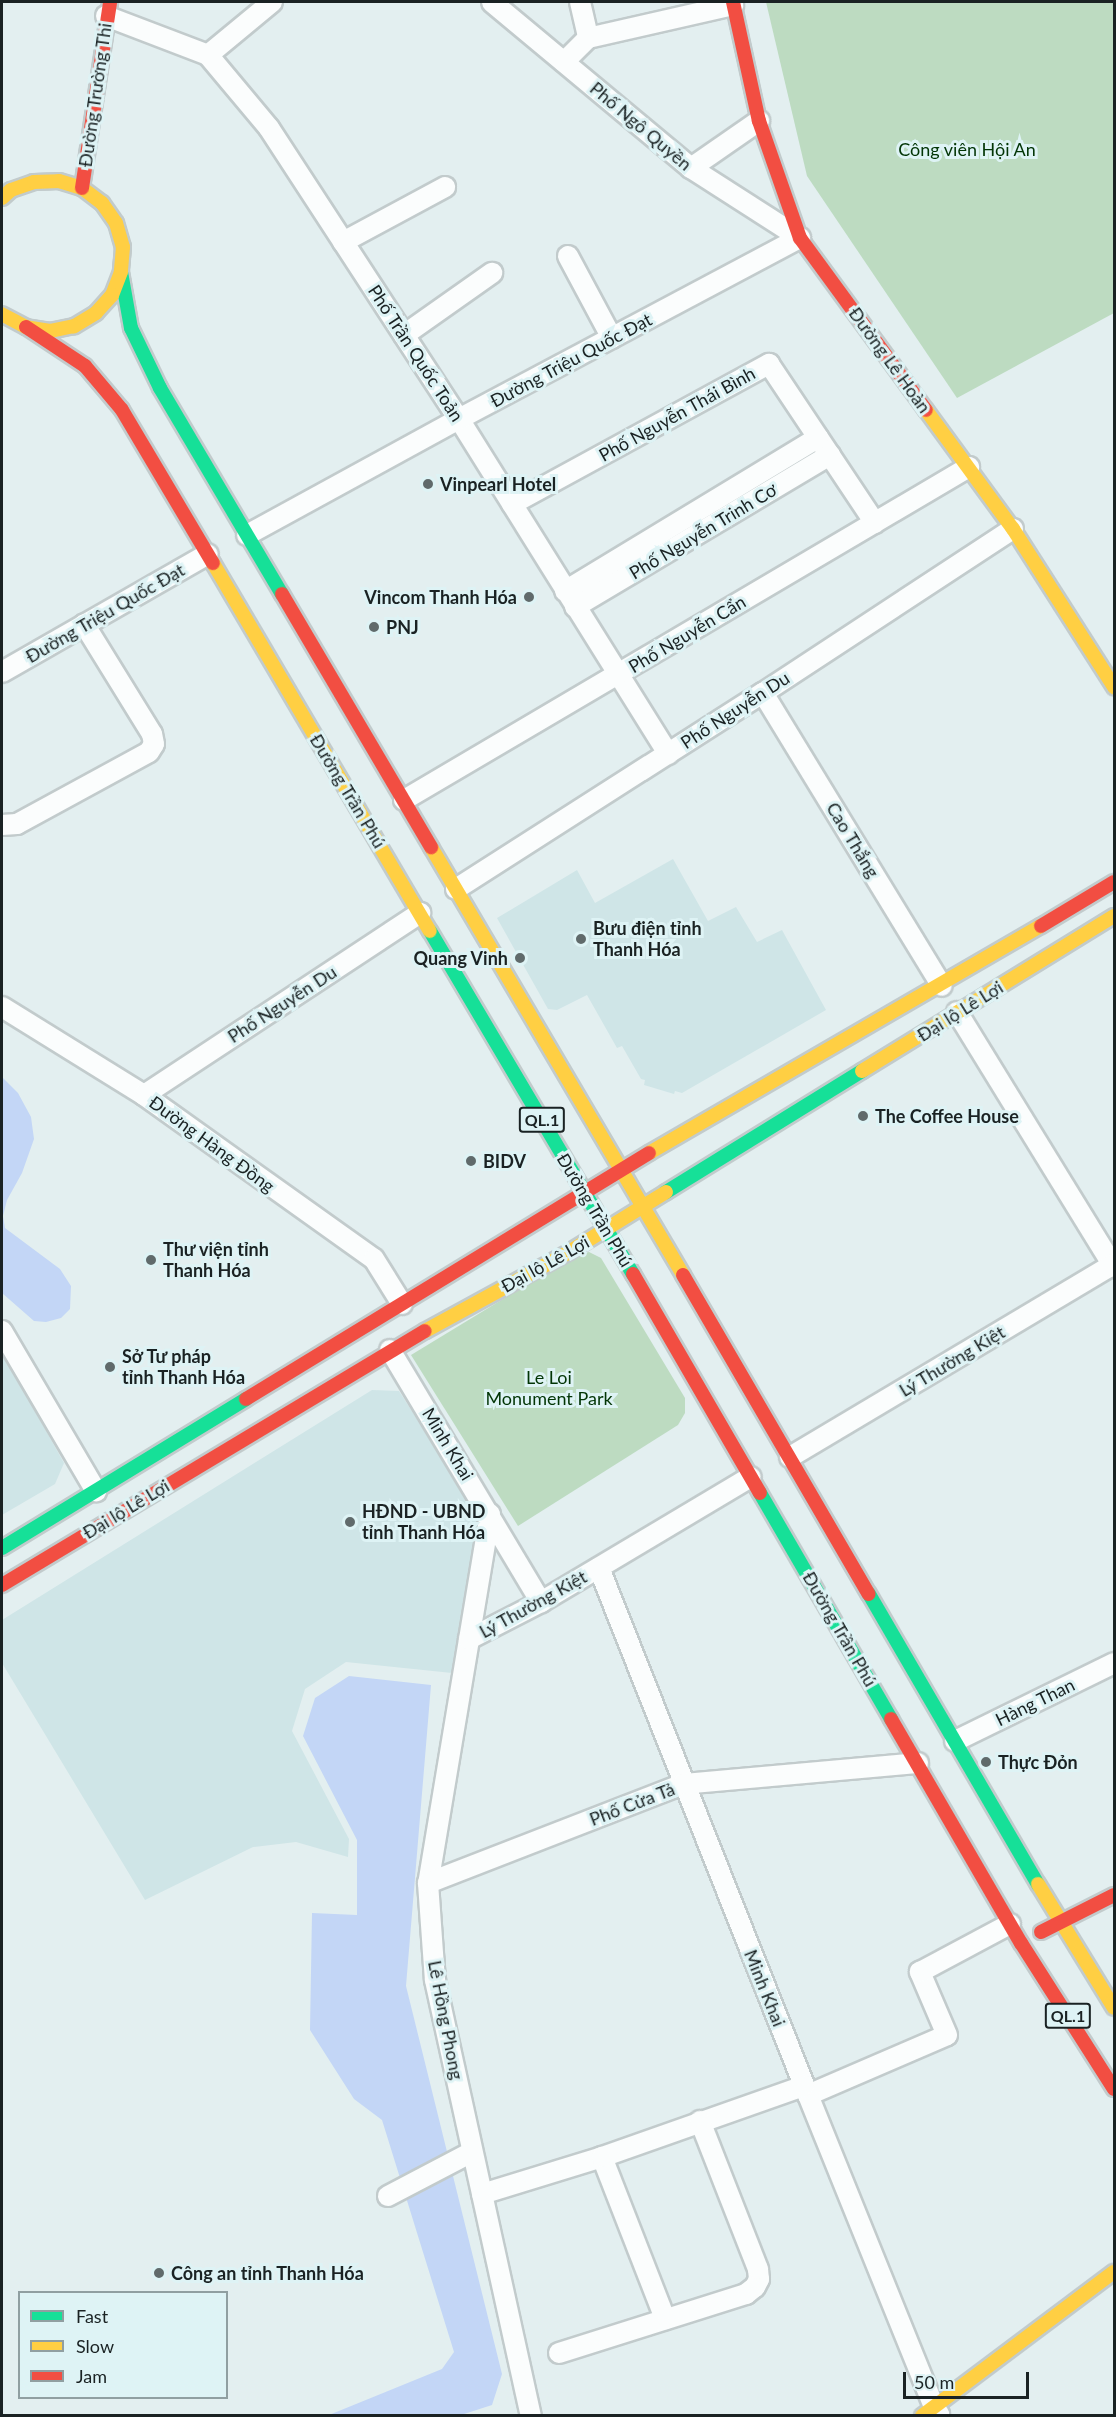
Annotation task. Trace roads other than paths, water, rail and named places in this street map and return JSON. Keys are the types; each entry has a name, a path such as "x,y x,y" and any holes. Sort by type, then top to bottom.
{"main road":[{"name":"Đường Lê Hoàn","path":"733,3 759,121 800,238 1013,529 1114,687"},
{"name":"Đường Trường Thi","path":"82,188 108,9"},
{"path":"2,176 34,182 58,181 82,188 102,203 116,223 123,247 122,272 112,294 96,313 74,326 50,330 26,327"},
{"path":"2,198 11,190 34,182"},
{"name":"QL.1","path":"122,272 131,328 151,368 347,714 404,800 622,1170 790,1457 951,1744 1114,2008"},
{"name":"Đường Trần Phú","path":"2,314 85,366 122,410 208,554 318,729 420,913 751,1477 923,1761 1021,1943 1114,2089"},
{"name":"Đại lộ Lê Lợi","path":"2,1548 585,1192 942,986 1114,882"},
{"name":"Đại lộ Lê Lợi","path":"2,1585 390,1350 606,1230 1114,916"},
{"path":"1021,1943 1059,1921 1114,1895"},
{"path":"932,2413 1114,2272"}],"street":[{"path":"208,55 272,2"},
{"name":"Phố Ngô Quyền","path":"492,2 691,168 800,238"},
{"path":"580,2 588,38"},
{"path":"564,62 588,38 733,3"},
{"name":"Phố Trần Quốc Toản","path":"108,9 208,55 269,128 459,419 668,754"},
{"path":"691,168 759,121"},
{"path":"343,242 445,187"},
{"name":"Đường Triệu Quốc Đạt","path":"247,535 459,419 800,238"},
{"path":"568,256 612,338"},
{"path":"404,335 492,273"},
{"name":"Phố Nguyễn Thái Bình","path":"512,504 769,364 875,523"},
{"name":"Phố Nguyễn Trinh Cơ","path":"570,599 818,438"},
{"name":"Phố Nguyễn Trinh Cơ","path":"570,599 830,455"},
{"name":"Phố Nguyễn Cẩn","path":"404,800 969,467"},
{"name":"Phố Nguyễn Du","path":"456,889 763,693 1013,529"},
{"name":"Đường Triệu Quốc Đạt","path":"2,672 208,554"},
{"path":"2,825 17,824 149,752 154,744 152,734 84,624"},
{"name":"Cao Thắng","path":"763,693 942,986"},
{"name":"Phố Nguyễn Du","path":"144,1095 420,913"},
{"name":"Đường Hàng Đồng","path":"2,1007 144,1095 374,1259 402,1304"},
{"path":"957,1012 1114,1265"},
{"name":"Lý Thường Kiệt","path":"790,1457 1114,1265"},
{"path":"2,1331 96,1491"},
{"name":"Minh Khai","path":"390,1350 541,1602"},
{"name":"Lý Thường Kiệt","path":"469,1639 541,1602 751,1477"},
{"name":"Lê Hồng Phong","path":"490,1514 428,1883 435,1980 482,2194 526,2414"},
{"name":"Minh Khai","path":"599,1568 932,2413"},
{"name":"Hàng Than","path":"951,1744 1114,1664"},
{"name":"Phố Cửa Tả","path":"428,1883 683,1784 923,1761"},
{"path":"482,2194 602,2157 700,2121 806,2091 947,2035 920,1972 1010,1924"},
{"path":"559,2353 746,2294 759,2280 758,2269 700,2121"},
{"path":"388,2196 472,2152"},
{"path":"602,2157 666,2319"}],"water":[{"path":"2,1077 18,1093 31,1117 34,1139 22,1173 7,1200 3,1216 5,1228 60,1269 71,1286 70,1309 61,1318 46,1322 34,1321 2,1293"},
{"path":"349,1676 431,1685 406,1986 502,2374 492,2405 461,2415 329,2415 442,2369 454,2352 382,2120 354,2099 310,2030 312,1913 357,1915 357,1840 303,1736 315,1698"}],"place":[{"name":"Vinpearl Hotel","path":"428,484"},
{"name":"Vincom Thanh Hóa","path":"529,597"},
{"name":"PNJ","path":"374,627"},
{"name":"Bưu điện tỉnh Thanh Hóa","path":"581,939"},
{"name":"Quang Vinh","path":"520,958"},
{"name":"The Coffee House","path":"863,1116"},
{"name":"BIDV","path":"471,1161"},
{"name":"Thư viện tỉnh Thanh Hóa","path":"151,1260"},
{"name":"Sở Tư pháp tỉnh Thanh Hóa","path":"110,1367"},
{"name":"HĐND - UBND tỉnh Thanh Hóa","path":"350,1522"},
{"name":"Thực Đỏn","path":"986,1762"},
{"name":"Công an tỉnh Thanh Hóa","path":"159,2273"}],"park label":[{"name":"Công viên Hội An","path":"967,149"},
{"name":"Le Loi Monument Park","path":"549,1388"}]}
